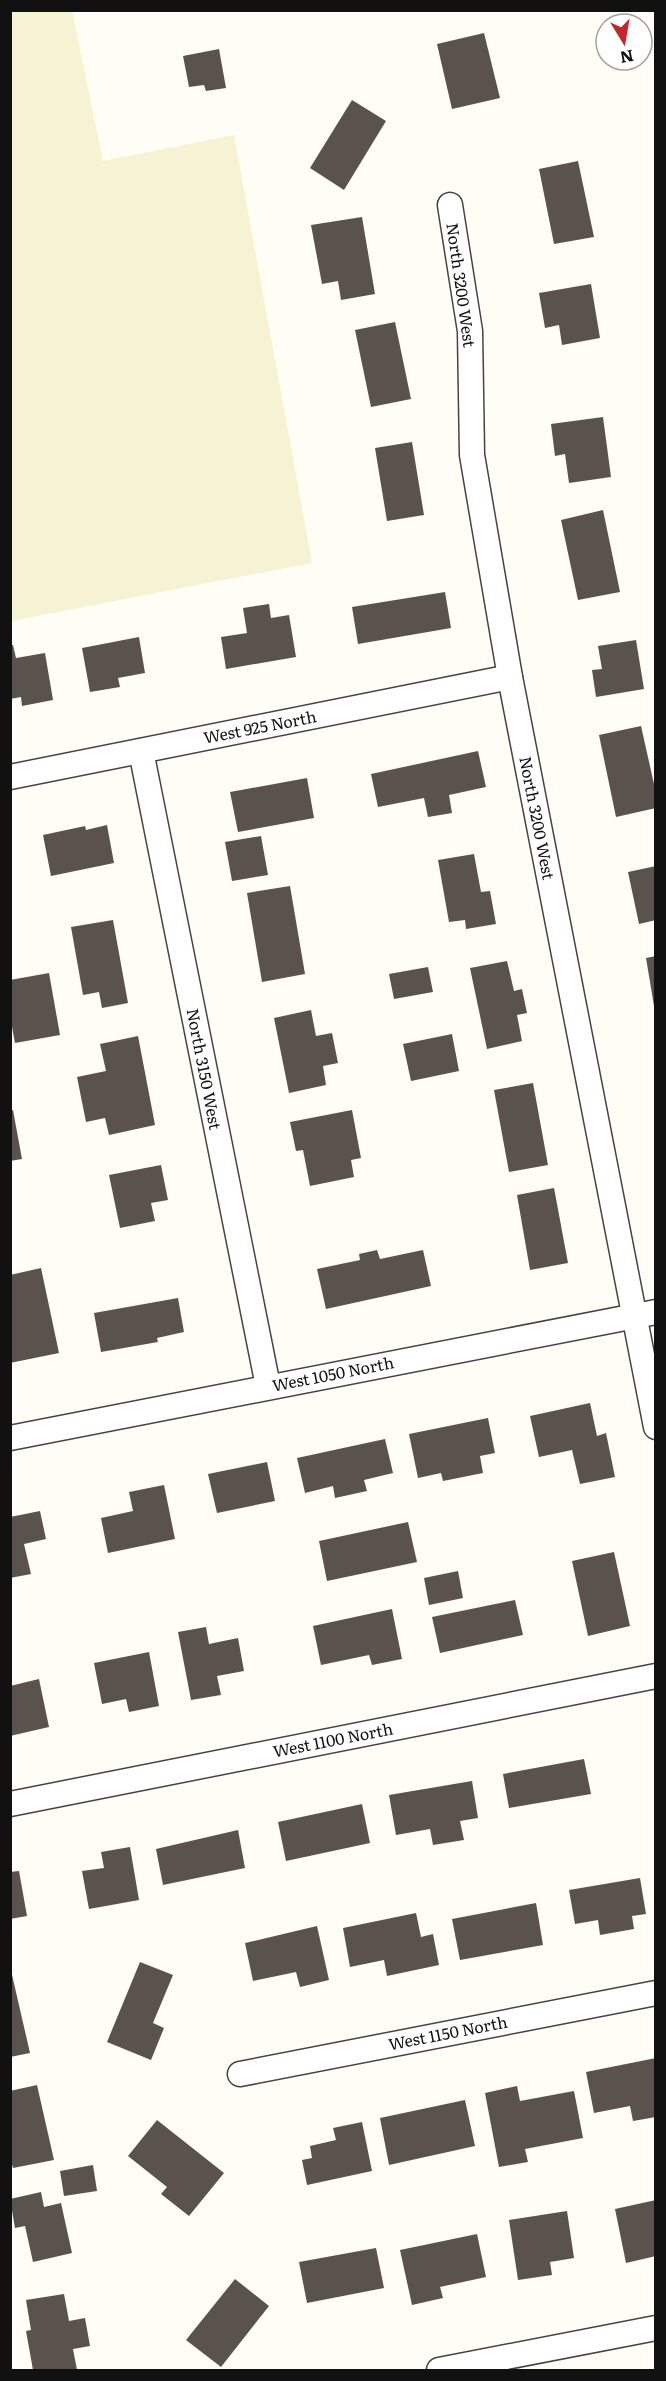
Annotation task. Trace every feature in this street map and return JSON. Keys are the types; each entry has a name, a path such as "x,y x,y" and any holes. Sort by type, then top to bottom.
{"street":[{"name":"North 3200 West","path":"450,205 470,331 472,455 510,677 645,1315 656,1427"},
{"name":"West 925 North","path":"10,777 510,677"},
{"name":"North 3150 West","path":"141,751 268,1386"},
{"name":"West 1050 North","path":"10,1438 268,1386 645,1315"},
{"name":"West 1100 North","path":"10,1804 656,1676"},
{"name":"West 1150 North","path":"240,2074 656,1993"},
{"path":"439,2370 656,2328"}],"shaded area":[{"path":"11,10 72,11 103,161 234,135 312,563 11,621"}],"building":[{"path":"484,33 500,98 452,109 437,44"},
{"path":"219,49 226,88 206,91 204,85 189,87 183,56"},
{"path":"352,100 386,121 344,190 310,168"},
{"path":"578,161 594,237 554,244 539,169"},
{"path":"362,217 375,294 341,300 338,281 322,284 311,225"},
{"path":"591,284 600,338 562,345 559,325 545,328 539,293"},
{"path":"395,322 411,399 371,407 355,330"},
{"path":"603,417 611,477 569,483 565,454 555,456 551,424"},
{"path":"412,442 424,515 387,521 375,448"},
{"path":"603,510 620,592 578,600 561,520"},
{"path":"445,592 451,628 358,644 352,607"},
{"path":"269,604 271,618 289,615 296,657 226,669 221,637 247,633 243,608"},
{"path":"139,637 145,673 118,678 120,687 90,692 82,648"},
{"path":"636,640 644,689 596,697 592,670 602,669 598,646"},
{"path":"10,645 13,645 16,658 45,653 53,700 22,706 21,697 10,699"},
{"path":"641,726 656,793 656,808 616,817 599,735"},
{"path":"478,751 486,787 449,795 452,813 428,817 424,798 378,807 371,774"},
{"path":"307,778 314,818 238,832 230,792"},
{"path":"107,825 114,863 51,876 43,835 85,826 86,830"},
{"path":"261,836 268,875 232,881 225,842"},
{"path":"474,854 481,892 490,891 496,924 466,929 465,920 449,922 438,860"},
{"path":"656,866 656,920 639,924 628,872"},
{"path":"290,886 305,974 262,982 247,893"},
{"path":"113,920 128,1003 102,1008 99,992 83,995 71,927"},
{"path":"656,956 656,1006 654,1006 646,958"},
{"path":"507,961 514,991 522,989 527,1013 517,1015 522,1041 487,1049 470,968"},
{"path":"428,967 433,992 394,999 389,974"},
{"path":"49,973 60,1035 15,1043 10,1016 10,980"},
{"path":"311,1010 316,1036 332,1033 338,1063 323,1066 326,1085 289,1093 274,1018"},
{"path":"452,1034 459,1071 411,1081 403,1044"},
{"path":"138,1036 155,1125 109,1135 105,1118 86,1122 77,1077 106,1071 100,1044"},
{"path":"533,1083 548,1165 509,1172 494,1090"},
{"path":"13,1110 22,1159 10,1161 10,1111"},
{"path":"352,1110 361,1158 351,1160 354,1177 310,1186 303,1150 296,1151 290,1122"},
{"path":"161,1165 168,1200 151,1203 155,1221 120,1228 109,1175"},
{"path":"554,1188 568,1263 530,1270 517,1195"},
{"path":"377,1250 380,1259 423,1250 431,1286 326,1309 317,1269 360,1260 359,1254"},
{"path":"41,1268 59,1353 10,1363 10,1275"},
{"path":"178,1298 184,1332 157,1338 158,1342 101,1352 94,1313"},
{"path":"590,1403 597,1436 606,1433 615,1477 580,1484 572,1450 539,1457 530,1416"},
{"path":"488,1418 495,1453 480,1456 483,1473 443,1481 441,1473 418,1478 409,1434"},
{"path":"385,1439 393,1473 364,1480 367,1491 335,1498 333,1486 305,1493 297,1458"},
{"path":"267,1462 275,1501 217,1513 208,1474"},
{"path":"164,1485 175,1539 108,1553 101,1518 133,1511 129,1492"},
{"path":"40,1511 46,1539 24,1544 31,1574 10,1578 10,1517"},
{"path":"408,1522 417,1562 327,1581 319,1541"},
{"path":"614,1552 630,1626 588,1636 572,1561"},
{"path":"458,1571 463,1598 429,1605 424,1578"},
{"path":"515,1600 523,1635 440,1653 432,1617"},
{"path":"392,1609 402,1659 372,1665 369,1655 321,1665 313,1626"},
{"path":"206,1627 209,1644 238,1638 244,1671 217,1676 221,1695 191,1700 178,1632"},
{"path":"149,1652 159,1706 129,1712 126,1699 102,1704 94,1663"},
{"path":"39,1679 49,1727 10,1736 10,1686"},
{"path":"584,1759 591,1794 509,1808 503,1774"},
{"path":"472,1781 478,1818 460,1821 464,1840 433,1845 430,1829 396,1835 389,1795"},
{"path":"362,1804 370,1843 286,1861 278,1822"},
{"path":"238,1830 245,1868 163,1885 156,1849"},
{"path":"130,1847 139,1900 89,1909 82,1871 104,1868 101,1852"},
{"path":"19,1871 27,1916 10,1919 10,1872"},
{"path":"640,1878 646,1914 632,1916 634,1929 600,1935 598,1920 575,1924 569,1890"},
{"path":"536,1903 543,1945 460,1960 452,1919"},
{"path":"416,1913 421,1937 433,1934 439,1965 387,1976 384,1960 350,1967 343,1928"},
{"path":"317,1926 329,1980 300,1987 296,1972 253,1981 245,1943"},
{"path":"140,1962 173,1975 153,2023 164,2028 151,2060 107,2042"},
{"path":"10,1966 30,2053 10,2057"},
{"path":"656,2058 656,2117 633,2121 630,2106 594,2113 586,2072"},
{"path":"37,2085 54,2160 13,2168 10,2157 10,2091"},
{"path":"517,2086 520,2101 574,2091 583,2138 525,2149 528,2162 499,2167 485,2093"},
{"path":"465,2100 475,2146 389,2165 380,2118"},
{"path":"157,2120 224,2173 189,2216 161,2194 167,2187 128,2156"},
{"path":"362,2122 372,2171 307,2185 302,2160 312,2158 310,2146 336,2140 333,2128"},
{"path":"93,2165 97,2191 64,2196 60,2171"},
{"path":"41,2192 44,2207 61,2203 72,2253 33,2262 25,2226 15,2228 10,2199"},
{"path":"656,2200 656,2256 626,2263 615,2209"},
{"path":"567,2211 574,2258 550,2262 552,2275 518,2280 509,2220"},
{"path":"477,2234 486,2277 440,2287 443,2298 412,2305 400,2250"},
{"path":"376,2248 384,2288 307,2303 299,2262"},
{"path":"235,2279 269,2306 221,2367 186,2340"},
{"path":"64,2294 69,2321 85,2318 90,2346 73,2349 77,2370 33,2370 26,2331 31,2330 26,2300"}]}
